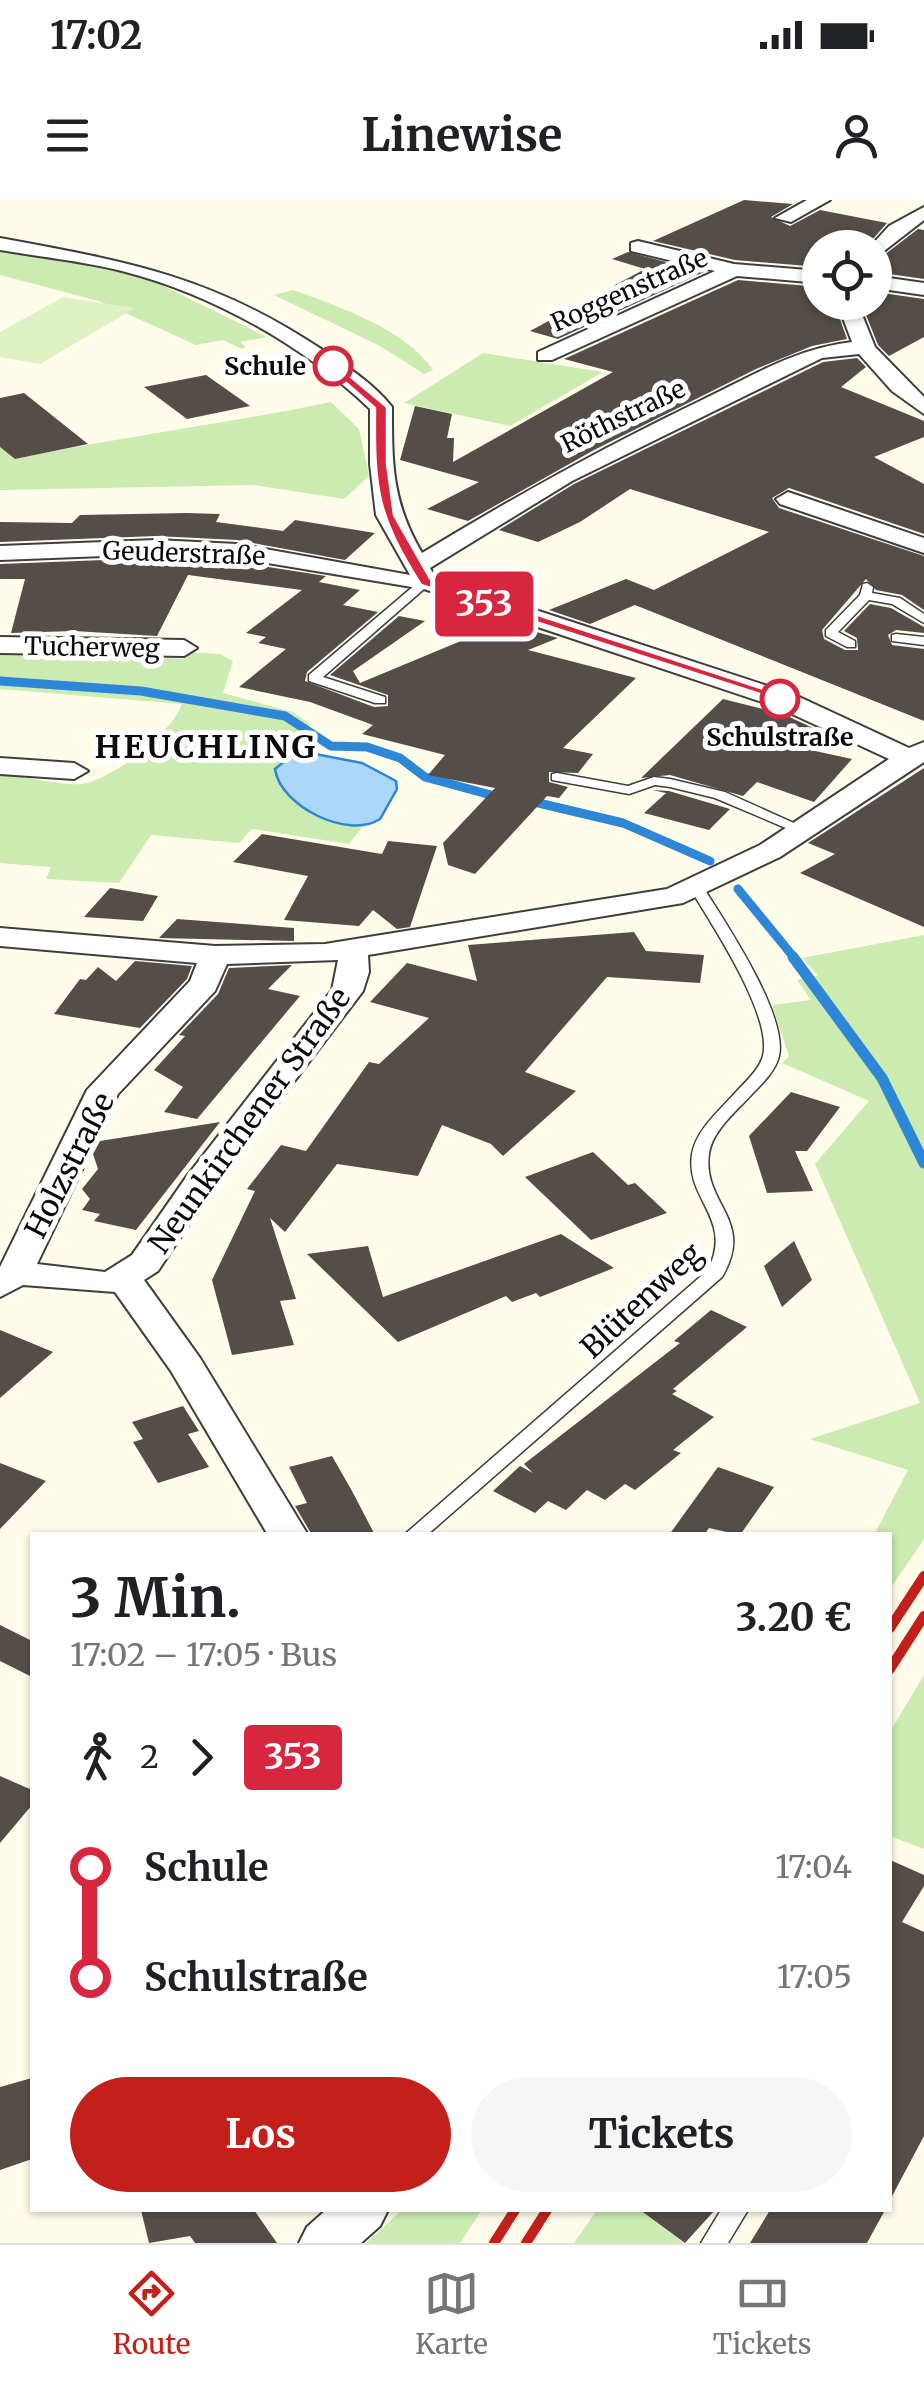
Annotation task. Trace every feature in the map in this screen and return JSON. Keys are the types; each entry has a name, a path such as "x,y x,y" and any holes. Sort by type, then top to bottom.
{"street":[{"path":"784,218 822,200"},
{"path":"892,234 924,212"},
{"path":"0,244 150,273 200,293 333,366 381,407 380,464 388,515 422,574 786,701 916,754"},
{"name":"Roggenstraße","path":"638,247 734,270 802,276"},
{"name":"Roggenstraße","path":"545,356 734,270"},
{"path":"892,284 924,289"},
{"path":"854,320 864,346 900,390 924,408"},
{"name":"Röthstraße","path":"422,574 564,476 817,352 864,346"},
{"path":"788,498 924,546"},
{"name":"Geuderstraße","path":"0,553 156,547 237,551 403,582 422,574"},
{"name":"Tucherweg","path":"0,646 184,648"},
{"name":"Neunkirchener Straße","path":"0,936 216,954 352,951 601,911 698,890 916,754"},
{"path":"0,766 74,771"},
{"name":"Neunkirchener Straße","path":"7,1280 85,1284 124,1278 145,1263 199,1183 347,992 354,972 352,951"},
{"name":"Holzstraße","path":"7,1280 103,1090 204,984 216,954"},
{"name":"Neunkirchener Straße","path":"124,1278 188,1367 286,1532"},
{"path":"325,2243 360,2212"}],"lane":[{"path":"380,700 314,678 422,574"},
{"path":"851,644 830,633 867,592 896,602 924,619"},
{"path":"896,638 924,641"},
{"path":"557,778 629,790 654,781 670,783 720,795 798,828"},
{"name":"Blütenweg","path":"417,1532 692,1294 727,1256 728,1239 700,1161 703,1145 763,1071 772,1050 764,1013 698,890"},
{"path":"714,2243 734,2212"}],"green space":[{"path":"0,249 145,277 267,337 240,342 246,347 242,349 223,340 196,345 99,301 0,275"},
{"path":"293,290 388,331 421,355 433,370 424,374 380,346 274,295"},
{"path":"63,297 135,308 40,364 0,357 0,332"},
{"path":"483,353 603,372 510,426 404,403"},
{"path":"331,402 359,429 369,476 344,499 254,485 0,490 0,447 15,459"},
{"path":"0,651 184,659 187,652 220,654 233,661 223,693 293,712 310,724 308,739 315,754 292,755 338,821 364,825 349,844 252,829 239,843 151,835 119,883 46,879 51,867 0,863 0,773 69,784 87,783 128,762 155,740 182,704 0,689"},
{"path":"924,935 924,1539 892,1586 892,1532 876,1532 908,1470 810,1439 920,1403 815,1164 869,1101 782,1063 789,1056 772,1005 811,1000 797,980 818,975 802,958"},
{"path":"924,1675 924,1849 892,1837 892,1729"},
{"path":"400,2212 481,2212 460,2243 366,2243"},
{"path":"596,2212 645,2212 684,2243 574,2243"}],"water":[{"path":"315,754 362,763 396,781 397,789 380,819 367,824 334,822 302,807 289,795 275,769 292,755"}],"building":[{"path":"744,200 793,204 771,217 790,226 820,210 887,223 881,230 802,230 802,266 735,260 653,241"},
{"path":"918,229 924,230 924,279 892,274 892,249"},
{"path":"628,252 704,272 558,339 530,331 645,269 612,259"},
{"path":"738,280 802,285 802,320 840,320 847,339 812,346 756,369 594,450 468,521 427,509 479,482 400,460 415,406 452,414 447,438 454,438 453,462 613,372 564,359"},
{"path":"892,294 924,299 924,337 889,356 878,345 868,320 892,320"},
{"path":"857,358 866,367 841,387 924,421 924,437 874,457 924,484 924,534 789,488 772,498 779,508 924,556 924,610 902,595 876,590 866,579 822,630 824,639 845,650 858,650 857,638 844,631 870,604 891,608 924,627 924,633 896,630 888,635 892,645 924,649 924,721 635,605 590,624 549,610 626,579 654,590 769,532 630,489 580,522 538,542 499,530 574,484 823,362"},
{"path":"206,375 250,406 187,419 144,387"},
{"path":"24,393 88,444 15,459 0,447 0,398"},
{"path":"220,514 216,522 283,531 295,520 375,533 345,560 237,540 156,536 0,542 0,522 72,523 80,515"},
{"path":"156,558 237,562 326,576 319,582 360,590 343,605 378,612 307,672 305,681 374,707 388,706 388,695 330,675 399,616 425,621 353,671 360,683 504,623 558,638 528,650 636,678 563,748 593,754 578,773 549,772 549,782 568,787 559,798 547,796 475,874 448,865 443,843 495,788 428,775 445,755 362,734 373,725 310,702 239,687 286,649 258,643 266,637 246,633 302,590 188,575 157,636 74,631 11,633 25,579 0,579 0,564"},
{"path":"723,699 783,714 826,734 806,749 852,759 814,802 757,782 743,796 670,775 641,778"},
{"path":"924,768 924,927 800,873 835,854 808,843"},
{"path":"652,790 669,791 730,809 709,830 644,813 666,793"},
{"path":"262,834 382,854 388,841 437,846 410,927 397,929 373,910 359,926 284,920 308,876 233,862"},
{"path":"110,888 158,896 143,921 84,917"},
{"path":"177,919 294,928 294,941 159,938"},
{"path":"634,932 646,951 704,955 700,983 607,977 525,1072 576,1091 503,1156 491,1144 442,1125 418,1176 337,1164 285,1232 270,1218 296,1299 280,1301 294,1345 232,1355 212,1280 255,1191 247,1189 281,1145 306,1151 369,1062 379,1064 429,1018 370,1002 407,963 477,981 468,945"},
{"path":"135,961 192,966 187,979 140,1028 54,1014 80,979 86,980 98,967 116,981"},
{"path":"292,965 268,989 300,996 197,1119 164,1112 183,1087 154,1070 185,1036 179,1035 218,994 229,968"},
{"path":"791,1092 840,1107 807,1151 795,1151 813,1191 767,1193 749,1136"},
{"path":"220,1122 136,1230 94,1221 100,1214 82,1210 90,1199 82,1189 98,1169 93,1154 100,1141"},
{"path":"593,1152 628,1185 635,1183 667,1213 591,1240 525,1177"},
{"path":"561,1234 614,1268 540,1297 536,1293 512,1302 506,1296 398,1342 307,1254 368,1246 383,1297"},
{"path":"794,1241 812,1280 782,1307 764,1266"},
{"path":"711,1310 747,1327 673,1389 677,1391 672,1394 714,1417 673,1450 681,1453 635,1490 625,1484 605,1500 587,1490 566,1510 548,1501 535,1513 493,1491 520,1466 533,1473 524,1464 680,1343 674,1341"},
{"path":"0,1330 53,1352 0,1398"},
{"path":"183,1406 199,1431 188,1434 209,1467 158,1483 133,1442 143,1439 132,1422"},
{"path":"332,1456 373,1532 310,1532 295,1506 307,1503 289,1467"},
{"path":"0,1463 46,1481 0,1529"},
{"path":"718,1467 774,1487 742,1532 709,1528 706,1532 671,1532"},
{"path":"0,1625 30,1640 30,1676 0,1661"},
{"path":"0,1776 30,1789 30,1807 0,1843"},
{"path":"892,1861 924,1875 924,1886 902,1922 924,1932 924,2136 892,2196"},
{"path":"30,2079 30,2160 0,2170 0,2087"},
{"path":"141,2212 255,2212 277,2243 195,2243 190,2236 149,2243"},
{"path":"643,2212 713,2212 685,2243"},
{"path":"769,2212 884,2212 867,2243 750,2243"}],"waterway":[{"path":"0,681 141,691 285,716 331,746 367,747 400,758 425,777 502,798"},
{"path":"530,801 623,823 710,861"},
{"path":"738,889 796,960"},
{"path":"793,957 882,1078 924,1163"}],"railway":[{"path":"892,1625 924,1576"},
{"path":"892,1666 924,1616"},
{"path":"494,2243 514,2212"},
{"path":"526,2243 546,2212"}],"bus line":[{"name":"353","path":"333,366 381,407 380,464 388,515 426,582 470,600 780,699"}],"place":[{"name":"Schule","path":"333,366"},
{"name":"Schulstraße","path":"780,699"}],"district":[{"name":"HEUCHLING","path":"206,747"}]}
